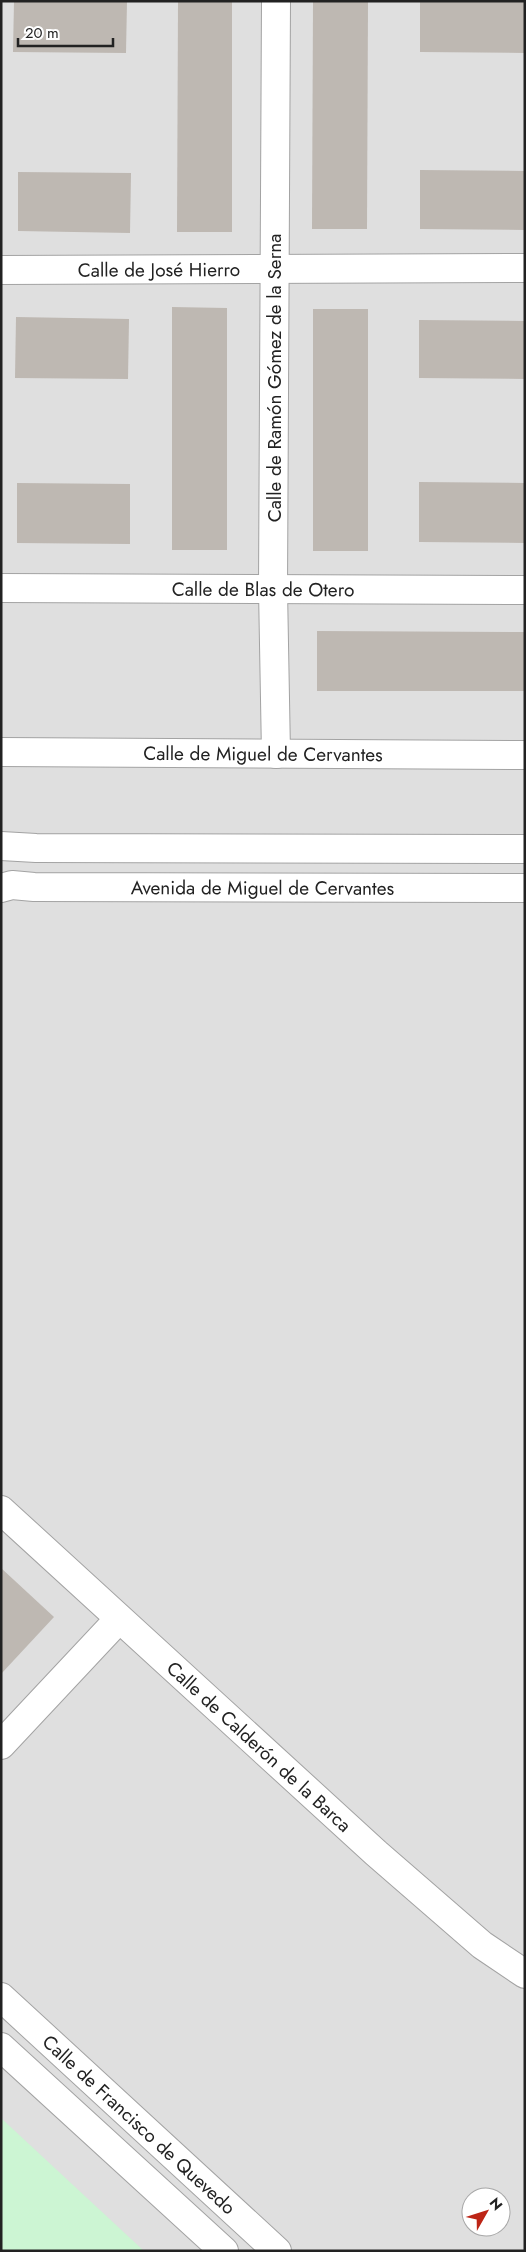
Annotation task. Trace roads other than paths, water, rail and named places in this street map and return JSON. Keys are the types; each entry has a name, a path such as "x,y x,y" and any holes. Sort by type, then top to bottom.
{"street":[{"name":"Calle de Ramón Gómez de la Serna","path":"276,1 273,589 276,754"},
{"name":"Calle de José Hierro","path":"1,270 525,268"},
{"name":"Calle de Blas de Otero","path":"1,588 525,590"},
{"name":"Calle de Miguel de Cervantes","path":"1,752 525,756"},
{"name":"Avenida de Miguel de Cervantes","path":"1,846 36,848 525,849"},
{"name":"Avenida de Miguel de Cervantes","path":"1,888 12,885 34,887 525,888"},
{"name":"Calle de Calderón de la Barca","path":"1,1510 376,1853 482,1945 525,1974"},
{"path":"1,1744 119,1619"},
{"name":"Calle de Francisco de Quevedo","path":"1,1997 277,2251"},
{"name":"Calle de Francisco de Quevedo","path":"1,2047 224,2251"}]}
